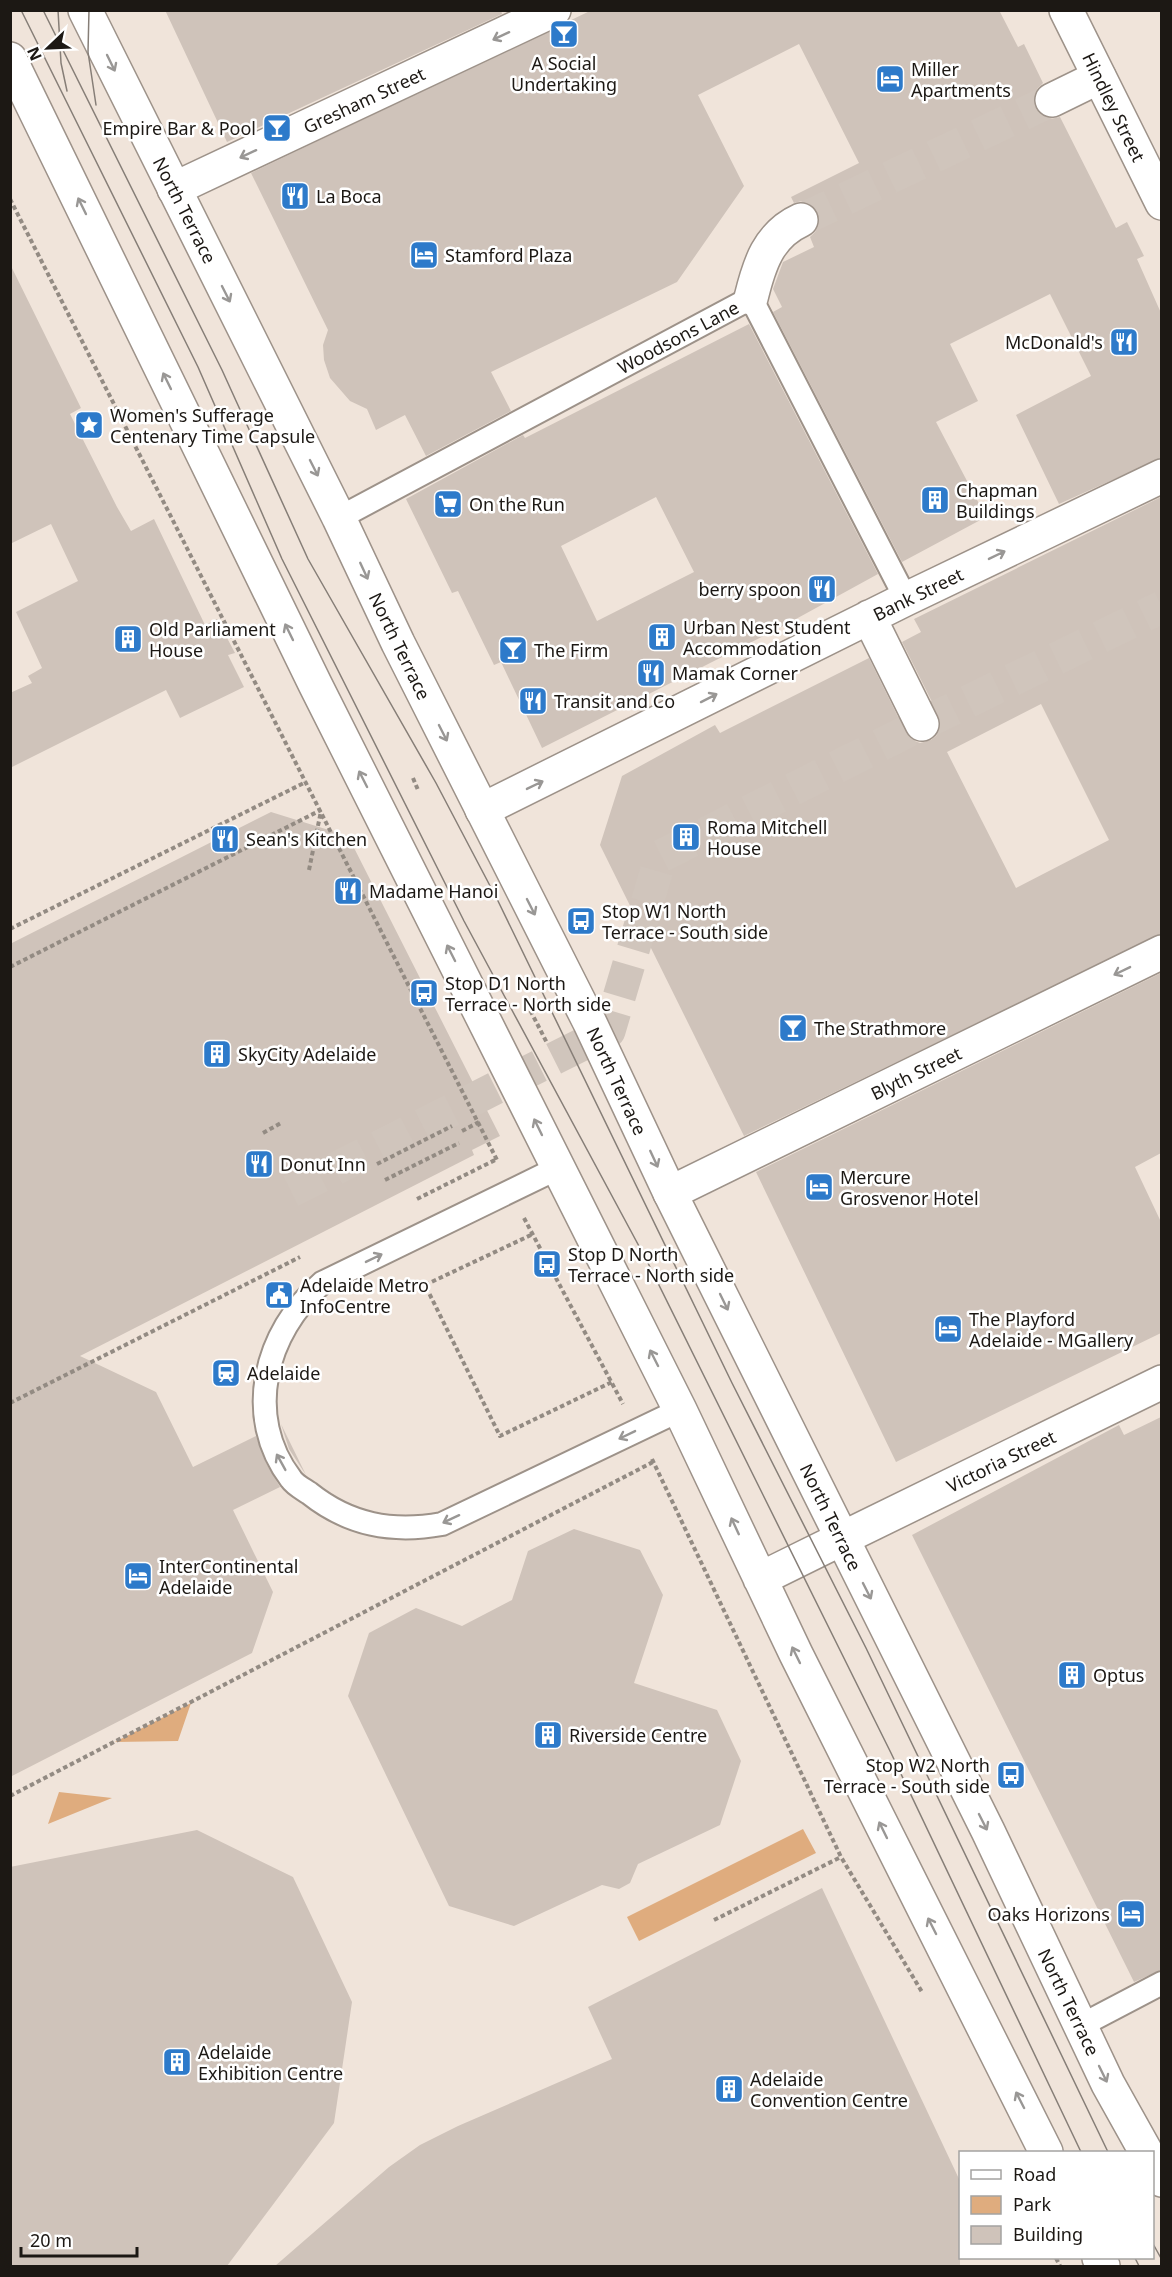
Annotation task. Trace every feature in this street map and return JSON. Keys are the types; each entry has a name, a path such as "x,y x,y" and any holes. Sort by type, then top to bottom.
{"main road":[{"name":"North Terrace","path":"85,10 339,518 398,644 580,1004 670,1193 988,1831 1080,2026 1145,2151"},
{"name":"Hindley Street","path":"1066,10 1161,203"},
{"name":"Gresham Street","path":"174,189 539,14"},
{"path":"10,59 319,693 680,1410 760,1579 1046,2151"},
{"path":"1052,100 1099,77"},
{"path":"751,298 760,260 788,226 801,220"},
{"name":"Bank Street","path":"482,810 869,617 1161,476"},
{"path":"869,617 922,724"},
{"name":"Blyth Street","path":"670,1193 1161,952"},
{"name":"Victoria Street","path":"760,1579 1161,1382"}],"lane":[{"name":"Woodsons Lane","path":"339,518 751,298 906,599"},
{"path":"558,1168 321,1283 305,1298 291,1315 274,1346 264,1384 266,1419 277,1455 292,1482 351,1520 384,1528 413,1529 442,1524 680,1410"},
{"path":"1080,2026 1161,1983"}],"path":[{"path":"10,199 479,1122 531,1235 653,1462 841,1857 927,2001"},
{"path":"413,778 418,790"},
{"path":"10,929 306,782"},
{"path":"309,870 321,810"},
{"path":"10,967 321,810"},
{"path":"527,1004 547,1043"},
{"path":"462,1131 479,1122"},
{"path":"263,1133 281,1123"},
{"path":"377,1164 452,1126"},
{"path":"385,1180 459,1143"},
{"path":"412,1201 497,1158"},
{"path":"531,1235 425,1286 500,1436 612,1382"},
{"path":"10,1403 306,1254"},
{"path":"10,1796 653,1462"},
{"path":"714,1920 841,1857"}],"green space":[{"path":"191,1703 178,1741 115,1742"},
{"path":"59,1792 112,1798 48,1824"},
{"path":"803,1829 816,1853 639,1941 627,1917"}],"building":[{"path":"165,10 501,10 502,14 227,142"},
{"path":"592,10 999,10 1018,47 1024,44 1043,83 1033,98 1035,109 1050,119 1060,117 1116,228 1127,222 1144,256 1137,259 1161,313 1161,458 1059,504 1016,415 1091,376 1050,294 950,344 978,401 936,422 986,517 902,562 773,312 782,307 773,289 783,262 814,247 810,237 817,230 820,221 818,211 811,204 802,201 794,203 791,197 859,163 799,44 698,95 744,186 677,282 491,372 511,411 426,456 405,415 376,430 367,409 350,401 330,378 324,360 323,345 328,330 251,173"},
{"name":"Old Parliament House","path":"10,264 81,408 70,414 117,507 131,531 154,519 205,625 217,619 235,653 228,655 244,687 180,718 166,690 10,768 10,693 32,683 28,676 42,668 16,612 78,581 51,524 10,544"},
{"path":"749,324 878,574 785,625 542,748 501,662 494,665 458,591 452,593 406,499 523,435 525,438","holes":["656,497 694,572 597,621 561,546"]},
{"path":"1161,497 1161,934 744,1136 600,845 622,776 715,725 720,733 869,658 906,733 912,740 920,743 931,740 937,735 941,726 939,716 902,642 921,632 914,619","holes":["1041,704 1109,840 1016,888 947,752"]},
{"name":"SkyCity Adelaide","path":"271,812 348,836 500,1136 472,1150 474,1155 80,1356 156,1392 193,1467 256,1436 265,1461 280,1487 233,1510 273,1592 252,1653 10,1777 10,944"},
{"path":"1161,973 1161,1153 1135,1167 1161,1222 1161,1333 896,1462 756,1172"},
{"name":"Optus","path":"1161,1417 1161,1970 1134,1982 912,1535 1119,1425 1124,1435"},
{"path":"281,1424 306,1475 289,1449"},
{"name":"Riverside Centre","path":"574,1529 640,1550 663,1595 634,1683 717,1710 741,1761 720,1825 638,1864 630,1883 619,1889 602,1885 514,1926 449,1906 348,1696 369,1633 416,1608 462,1626 512,1600 528,1551"},
{"name":"Adelaide Exhibition Centre","path":"197,1830 293,1877 352,2002 334,2123 227,2266 10,2266 10,1867"},
{"name":"Adelaide Convention Centre","path":"822,1888 959,2179 960,2266 275,2266 389,2167 420,2145 458,2126 612,2059 588,2007"}],"tunnel":[{"path":"801,220 1052,100"},
{"path":"291,1191 609,1031 661,856 922,724 1162,607"}],"tram line":[{"path":"21,10 198,367 282,559 464,921 647,1261 891,1753 1081,2151"},
{"path":"43,10 222,370 308,559 436,783 498,901 732,1383 866,1648 1108,2151"},
{"path":"58,10 61,63 67,91"},
{"path":"89,10 88,52 96,105"},
{"path":"1154,2246 1162,2260"},
{"path":"1136,2259 1139,2266"}],"place":[{"name":"A Social Undertaking","path":"564,34"},
{"name":"Miller Apartments","path":"890,79"},
{"name":"Empire Bar & Pool","path":"277,128"},
{"name":"La Boca","path":"295,196"},
{"name":"Stamford Plaza","path":"424,255"},
{"name":"McDonald's","path":"1124,342"},
{"name":"Women's Sufferage Centenary Time Capsule","path":"89,425"},
{"name":"Chapman Buildings","path":"935,500"},
{"name":"On the Run","path":"448,504"},
{"name":"berry spoon","path":"822,589"},
{"name":"Urban Nest Student Accommodation","path":"662,637"},
{"name":"Old Parliament House","path":"128,639"},
{"name":"The Firm","path":"513,650"},
{"name":"Mamak Corner","path":"651,673"},
{"name":"Transit and Co","path":"533,701"},
{"name":"Roma Mitchell House","path":"686,837"},
{"name":"Sean's Kitchen","path":"225,839"},
{"name":"Madame Hanoi","path":"348,891"},
{"name":"Stop W1 North Terrace - South side","path":"581,921"},
{"name":"Stop D1 North Terrace - North side","path":"424,993"},
{"name":"The Strathmore","path":"793,1028"},
{"name":"SkyCity Adelaide","path":"217,1054"},
{"name":"Donut Inn","path":"259,1164"},
{"name":"Mercure Grosvenor Hotel","path":"819,1187"},
{"name":"Stop D North Terrace - North side","path":"547,1264"},
{"name":"Adelaide Metro InfoCentre","path":"279,1295"},
{"name":"The Playford Adelaide - MGallery","path":"948,1329"},
{"name":"Adelaide","path":"226,1373"},
{"name":"InterContinental Adelaide","path":"138,1576"},
{"name":"Optus","path":"1072,1675"},
{"name":"Riverside Centre","path":"548,1735"},
{"name":"Stop W2 North Terrace - South side","path":"1011,1775"},
{"name":"Oaks Horizons","path":"1131,1914"},
{"name":"Adelaide Exhibition Centre","path":"177,2062"},
{"name":"Adelaide Convention Centre","path":"729,2089"}]}
